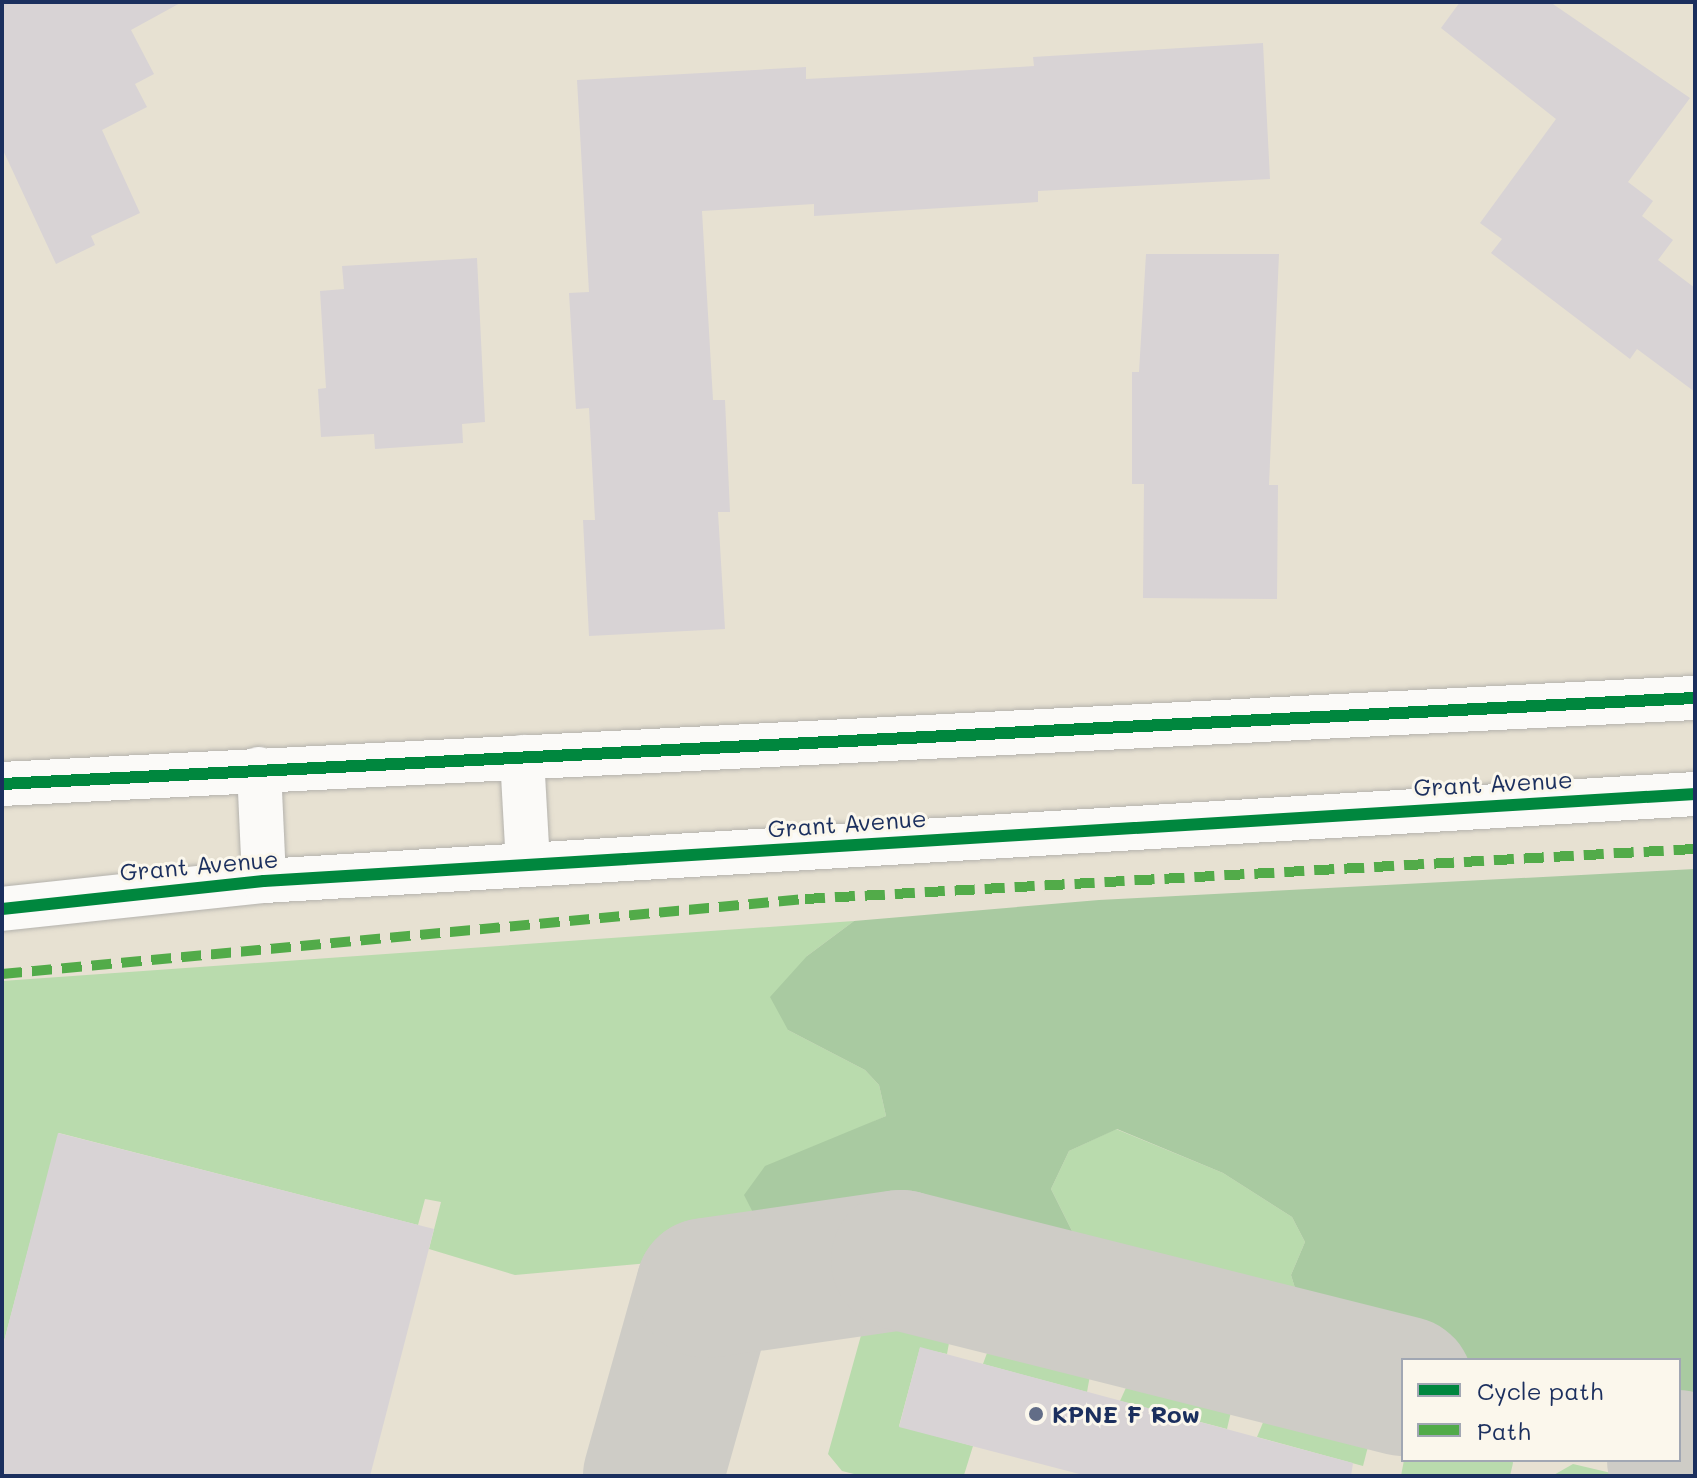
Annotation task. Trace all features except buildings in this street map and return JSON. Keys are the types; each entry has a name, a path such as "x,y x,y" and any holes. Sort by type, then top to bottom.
{"main road":[{"path":"2,784 1695,698"},
{"path":"522,757 528,865"},
{"path":"259,769 264,881"},
{"name":"Grant Avenue","path":"2,909 264,881 1695,794"}],"green space":[{"path":"1695,869 1695,1432 1681,1428 1681,1358 1421,1358 1336,1335 1303,1314 1291,1275 1305,1242 1292,1217 1223,1173 1117,1129 1069,1151 1051,1189 1072,1231 1068,1248 1039,1261 905,1241 773,1252 744,1195 765,1166 886,1116 879,1085 865,1070 788,1030 770,997 807,956 854,921 1099,900"},
{"path":"854,921 807,956 788,1030 865,1070 879,1085 886,1116 846,1134 753,1222 773,1252 515,1275 429,1249 441,1202 425,1199 418,1225 59,1133 2,1349 2,981"},
{"path":"1116,1129 1223,1173 1292,1217 1305,1242 1291,1275 1303,1314 1336,1335 1039,1261 1068,1247 1072,1231 1051,1189 1069,1151"},
{"path":"937,1297 955,1310 947,1354 920,1348 899,1426 973,1446 964,1475 862,1476 842,1471 828,1454 867,1314 880,1302"},
{"path":"1018,1318 1090,1343 1094,1353 1087,1392 983,1364 995,1331 1005,1319"},
{"path":"1163,1354 1219,1369 1229,1377 1236,1390 1227,1429 1120,1401 1138,1361"},
{"path":"1291,1391 1364,1411 1373,1427 1363,1466 1257,1437 1269,1408"},
{"path":"1404,1462 1513,1463 1510,1476 1401,1476"},
{"path":"1573,1464 1624,1476 1552,1476"}],"taxiway":[{"path":"653,1476 706,1288 901,1260 1401,1385"},
{"path":"1679,1462 1693,1476"}],"marked path":[{"path":"2,974 805,899 1695,849"}],"cycle path":[{"path":"2,784 1695,698"},
{"path":"2,909 264,881 1695,794"}],"place":[{"name":"KPNE F Row","path":"1036,1414"}]}
